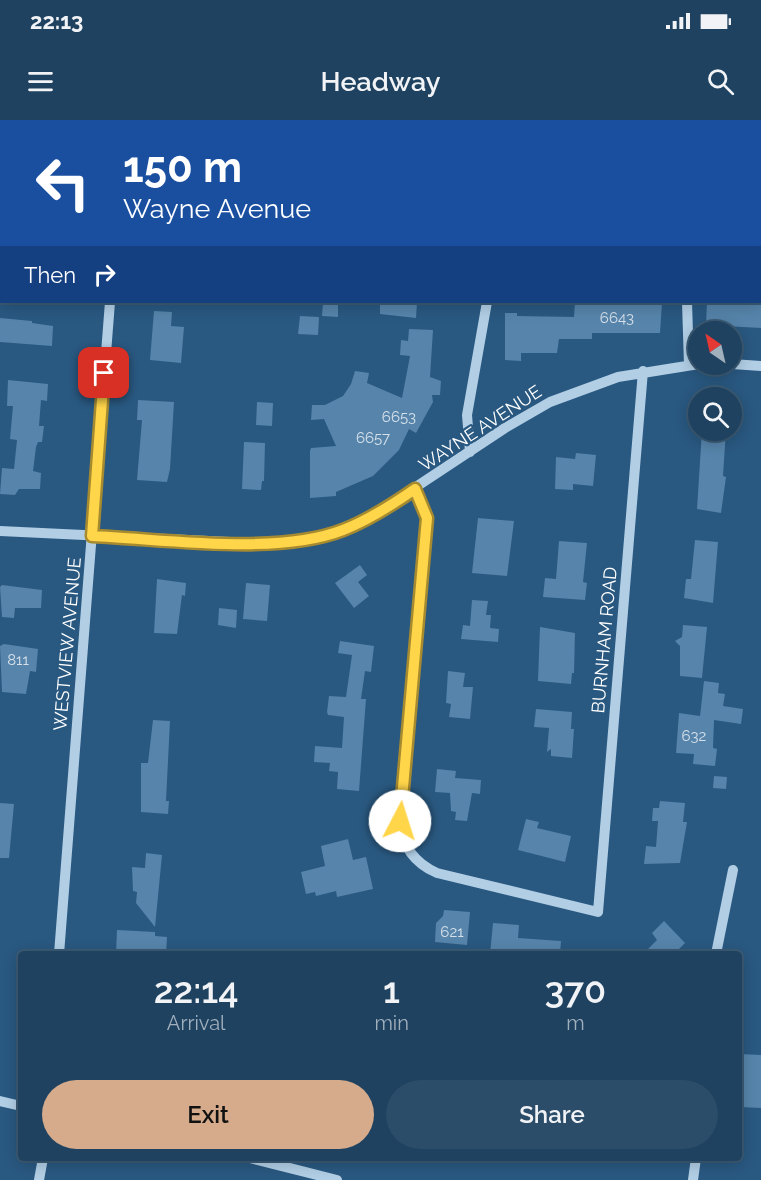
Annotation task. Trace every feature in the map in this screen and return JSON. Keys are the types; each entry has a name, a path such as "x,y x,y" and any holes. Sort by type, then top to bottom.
{"street":[{"name":"WESTVIEW AVENUE","path":"59,951 110,303"},
{"path":"470,452 467,415 487,303"},
{"path":"687,303 689,321"},
{"name":"WAYNE AVENUE","path":"0,531 256,544 294,542 342,531 369,518 550,402 594,384 643,371 688,365"},
{"path":"742,365 761,366"},
{"name":"BURNHAM ROAD","path":"415,489 427,518 400,821 405,843 417,861 437,873 598,912 643,371"},
{"path":"717,951 733,870"},
{"path":"0,1101 18,1105"},
{"path":"39,1180 42,1161"},
{"path":"262,1161 337,1180"},
{"path":"693,1180 696,1161"}],"building":[{"path":"323,303 338,303 338,317 322,316"},
{"path":"380,303 417,303 416,318 380,314"},
{"path":"575,303 662,303 660,333 592,333 592,339 559,339 557,353 521,353 521,361 505,360 505,313 517,313 517,316 574,317"},
{"path":"707,303 761,303 761,328 742,327 742,321 706,321"},
{"path":"154,311 172,312 171,326 184,327 181,363 150,360"},
{"path":"300,316 319,317 318,335 298,334"},
{"path":"0,318 32,321 32,323 53,326 52,346 0,342"},
{"path":"409,329 433,330 430,377 441,381 440,395 432,395 433,402 416,433 409,429 399,450 373,476 336,492 336,496 310,498 311,448 336,446 324,419 311,420 312,405 325,405 343,396 351,384 355,371 369,373 367,383 402,398 410,356 400,355 401,340 408,341"},
{"path":"8,380 48,384 47,401 41,400 39,426 44,426 42,442 38,442 36,447 33,471 41,473 40,489 19,489 15,495 0,494 2,468 14,469 17,440 10,439 13,406 7,406"},
{"path":"138,400 174,402 170,469 167,482 137,480 142,420 137,420"},
{"path":"257,402 273,403 272,426 256,425"},
{"path":"701,441 725,441 723,476 726,477 721,513 697,509"},
{"path":"244,442 265,443 264,481 262,481 261,490 242,489"},
{"path":"576,453 596,455 593,486 573,484 573,490 555,489 556,457 575,459"},
{"path":"478,518 514,521 507,576 472,573"},
{"path":"695,540 718,542 713,603 684,598 686,579 691,579"},
{"path":"559,541 587,543 583,582 587,583 585,600 543,597 545,578 556,579"},
{"path":"360,565 367,575 358,582 369,596 354,608 335,583"},
{"path":"157,579 186,583 185,596 182,595 177,634 154,633"},
{"path":"246,583 270,585 267,621 243,619"},
{"path":"2,585 42,590 41,608 15,608 14,618 2,617 0,587"},
{"path":"472,600 488,601 486,615 491,615 490,628 499,629 498,642 461,639 463,625 470,626"},
{"path":"219,608 237,610 236,628 218,625"},
{"path":"683,625 707,627 702,678 680,676 680,646 675,641 682,637"},
{"path":"540,627 575,633 574,673 572,673 571,684 538,681"},
{"path":"340,641 374,646 371,672 365,671 361,699 366,699 359,791 337,789 338,772 329,771 330,763 314,762 315,746 342,748 344,717 328,715 327,712 329,696 346,697 352,655 338,653"},
{"path":"4,644 38,649 36,672 30,671 26,694 2,692 0,646"},
{"path":"448,671 465,673 463,687 473,687 470,719 449,717 451,704 446,703"},
{"path":"704,681 719,683 718,693 725,694 723,706 743,709 741,724 714,720 713,748 717,749 715,766 693,764 694,754 676,753 679,713 700,716"},
{"path":"536,709 572,712 571,729 574,729 572,758 551,756 551,749 547,752 549,728 534,727"},
{"path":"153,720 170,721 166,801 169,801 168,814 141,812 141,763 148,763"},
{"path":"437,769 456,771 455,778 481,780 480,794 472,793 467,821 455,820 456,812 451,811 450,793 435,792"},
{"path":"714,776 727,777 726,789 713,788"},
{"path":"660,801 685,803 683,822 687,822 680,863 644,864 646,846 656,847 658,821 652,821 653,808 659,808"},
{"path":"0,803 14,804 9,858 0,858"},
{"path":"526,819 539,822 537,828 571,836 565,862 518,850"},
{"path":"348,839 353,860 366,857 373,889 337,897 336,891 316,896 315,892 306,894 301,872 325,866 321,846"},
{"path":"146,853 162,855 155,927 136,903 137,892 133,891 132,867 145,868"},
{"path":"444,910 470,912 467,945 435,942 436,923 443,916"},
{"path":"664,921 685,943 677,951 646,951 657,940 652,933"},
{"path":"493,923 519,925 518,938 561,941 560,951 490,951"},
{"path":"117,930 155,932 155,936 167,937 166,951 116,951"},
{"path":"742,1054 761,1055 761,1108 742,1107"}],"route":[{"path":"104,373 92,536 260,544 294,542 342,531 369,518 415,489 422,501 427,518 400,821"}]}
